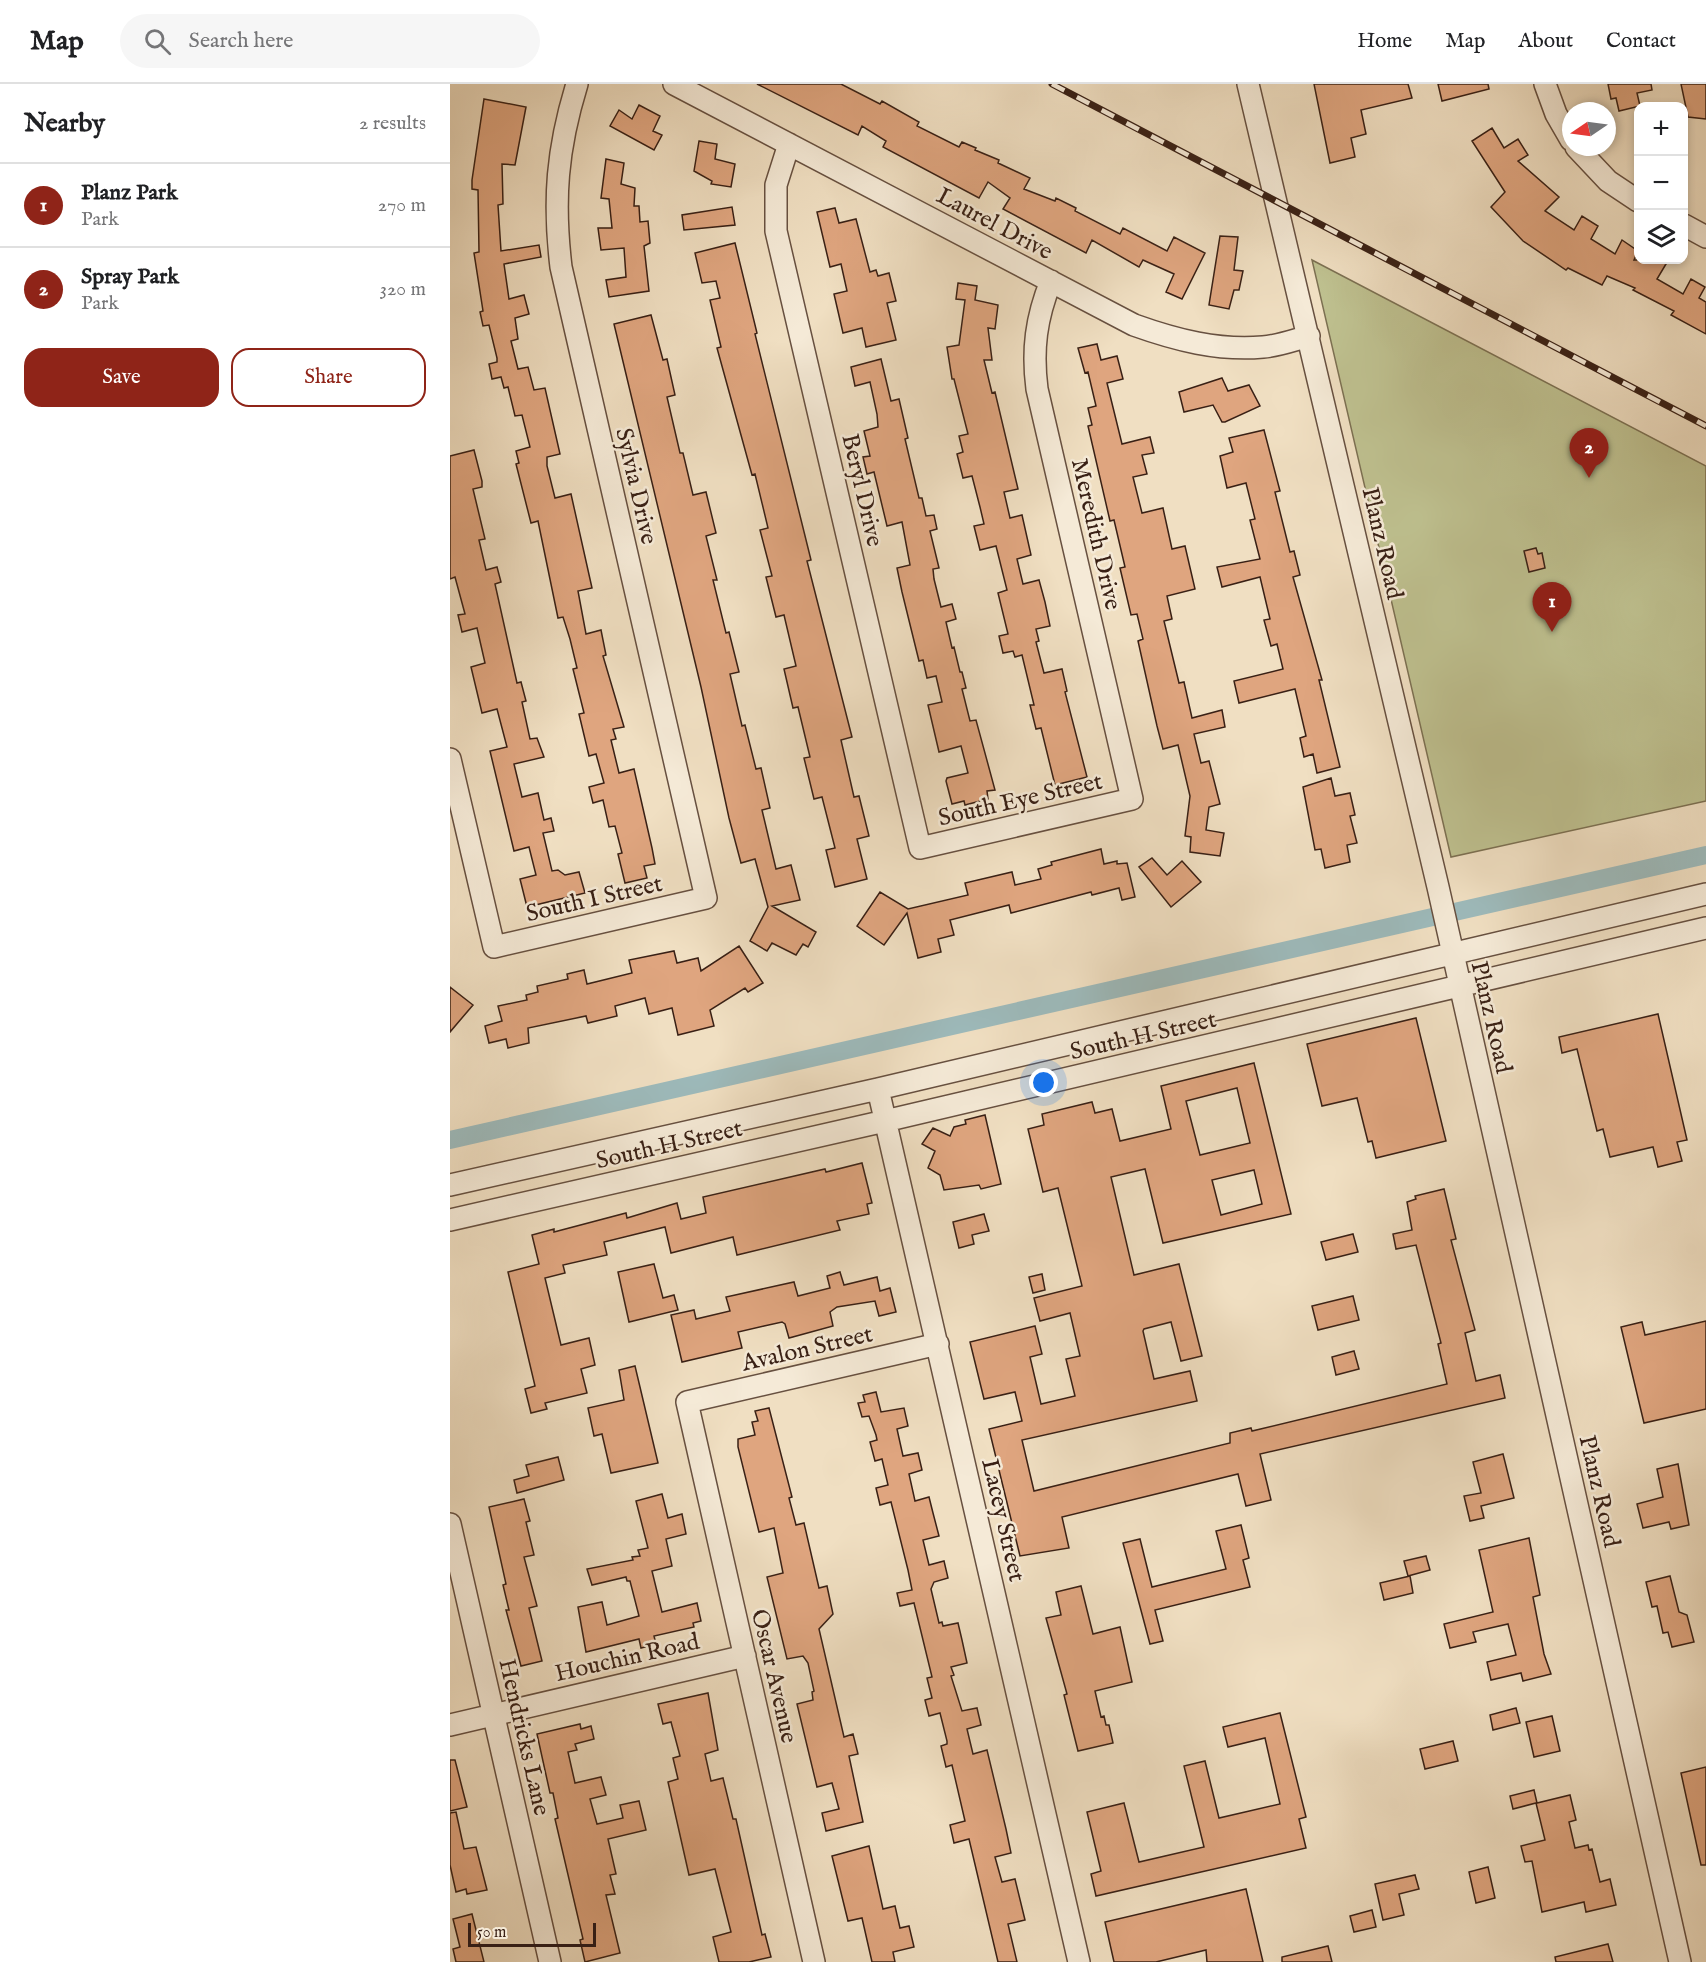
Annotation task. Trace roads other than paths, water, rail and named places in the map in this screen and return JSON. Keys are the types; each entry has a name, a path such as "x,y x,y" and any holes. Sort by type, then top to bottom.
{"street":[{"name":"Sylvia Drive","path":"577,84 566,121 559,158 556,225 561,267 706,898"},
{"name":"Laurel Drive","path":"674,84 1134,324 1166,336 1198,344 1265,347 1309,336"},
{"name":"Planz Road","path":"1248,84 1438,887 1680,1962"},
{"path":"1545,84 1562,124"},
{"name":"Beryl Drive","path":"789,144 776,185 776,231 920,848"},
{"path":"1584,156 1608,181 1634,198"},
{"path":"1688,228 1706,237"},
{"name":"Meredith Drive","path":"1051,281 1040,308 1034,335 1033,362 1037,389 1132,799"},
{"name":"South I Street","path":"450,759 494,947 706,898"},
{"name":"South Eye Street","path":"920,848 1132,799"},
{"name":"South H Street","path":"450,1185 878,1089 1706,894"},
{"name":"South H Street","path":"450,1220 1460,988 1706,928"},
{"name":"Lacey Street","path":"878,1089 1079,1962"},
{"name":"Avalon Street","path":"687,1402 938,1344"},
{"name":"Oscar Avenue","path":"687,1402 814,1962"},
{"name":"Hendricks Lane","path":"450,1524 550,1962"},
{"name":"Houchin Road","path":"450,1725 745,1656"}],"waterway":[{"path":"450,1140 1706,855"}],"railway":[{"path":"1052,84 1706,426"}],"place":[{"name":"Spray Park","path":"1589,478"},
{"name":"Planz Park","path":"1552,632"}]}
